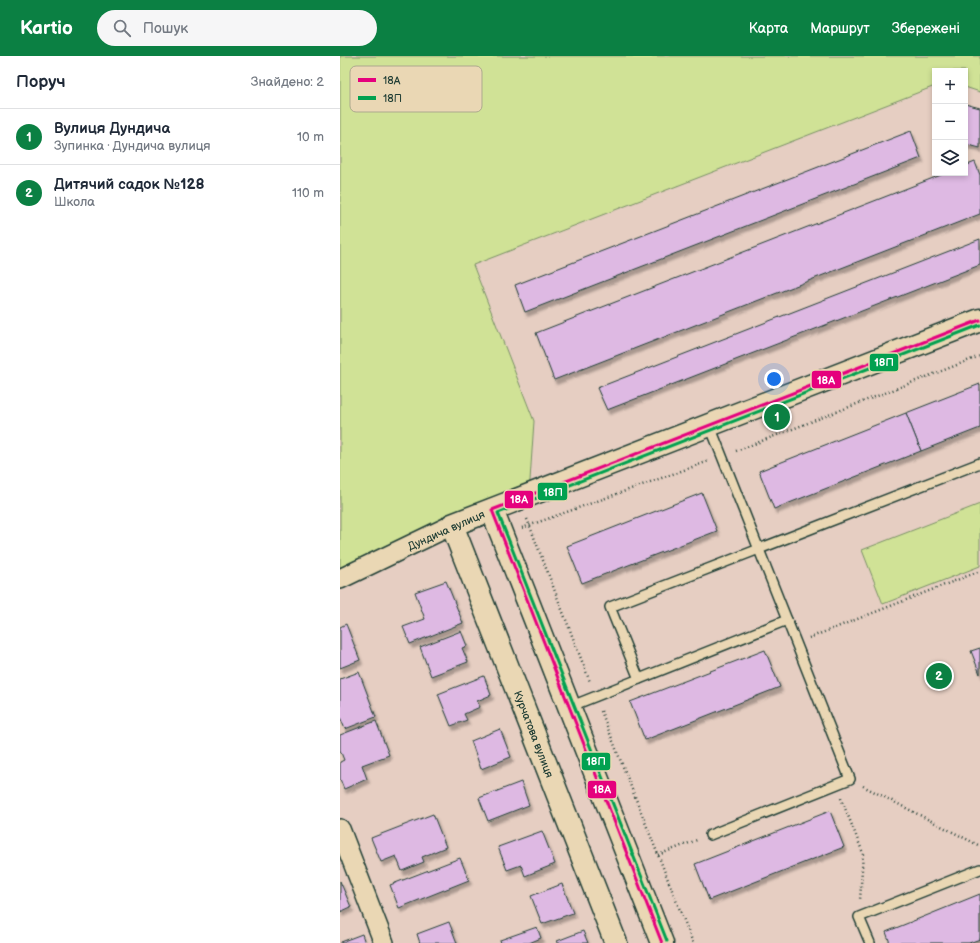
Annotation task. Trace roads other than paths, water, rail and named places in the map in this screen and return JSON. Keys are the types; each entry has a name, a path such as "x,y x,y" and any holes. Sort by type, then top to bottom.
{"street":[{"name":"Дундича вулиця","path":"340,579 452,525 980,320"},
{"path":"492,510 662,943"},
{"name":"Курчатова вулиця","path":"452,525 616,943"},
{"path":"340,829 384,943"}],"lane":[{"path":"710,426 850,779 710,835"},
{"path":"639,679 610,607 980,463"},
{"path":"569,707 787,620"},
{"path":"870,943 859,917 980,870"}],"place":[{"name":"Вулиця Дундича","path":"777,417"},
{"name":"Дитячий садок №128","path":"939,676"}]}
